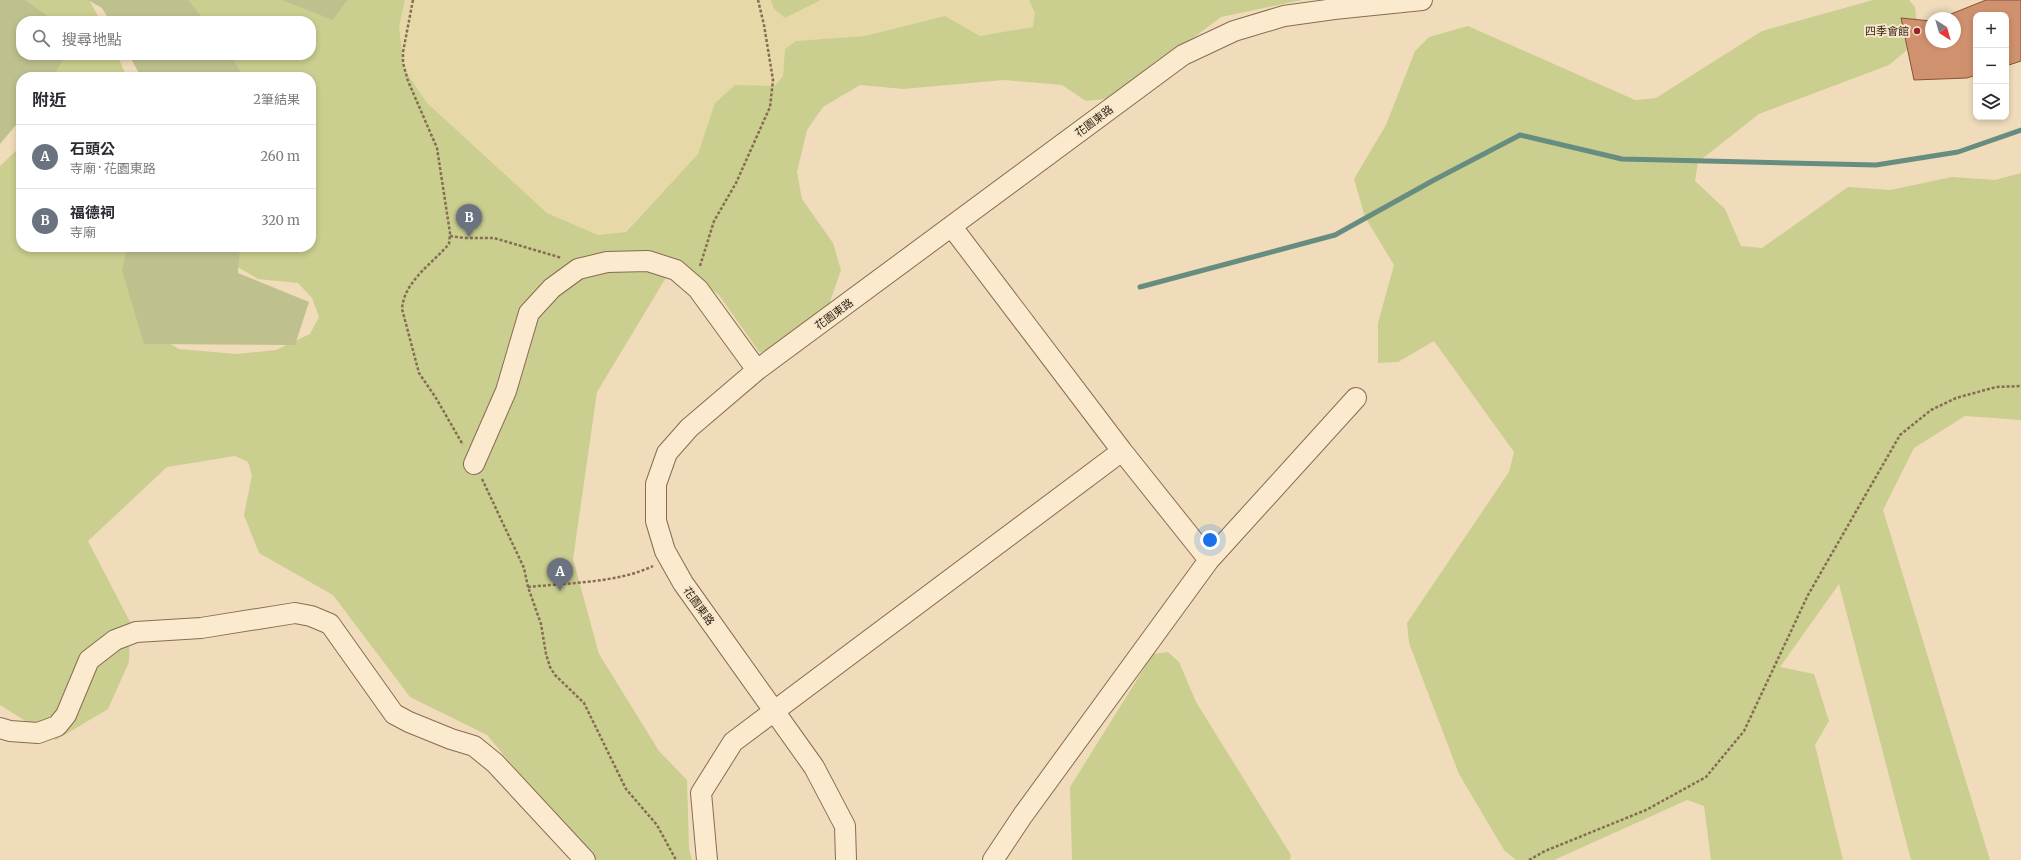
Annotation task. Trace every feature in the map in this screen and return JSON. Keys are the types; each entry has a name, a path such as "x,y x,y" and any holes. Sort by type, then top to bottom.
{"street":[{"name":"花園東路","path":"846,860 845,826 814,767 683,583 669,558 656,521 656,484 667,453 689,428 757,370 1183,55 1234,31 1284,16 1422,0"},
{"path":"952,227 1122,451 1209,560"},
{"path":"474,464 506,391 529,313 552,288 578,268 607,262 648,261 676,270 698,289 757,370"},
{"path":"993,860 1023,815 1209,560 1356,398"},
{"path":"707,860 701,793 733,742 1122,451"},
{"path":"0,728 10,731 38,733 57,726 66,715 89,660 115,640 136,632 201,628 295,613 311,616 330,624 394,714 409,722 451,739 474,746 495,763 585,860"}],"path":[{"path":"698,289 700,262 714,221 736,183 770,107 773,80 764,25 758,0"},
{"path":"450,236 464,238 494,238 515,243 568,260 578,268"},
{"path":"1529,860 1545,851 1646,810 1706,777 1744,731 1808,595 1900,435 1931,410 1956,398 1996,387 2021,386"},
{"path":"528,587 588,582 637,574 669,558"}],"shaded area":[{"path":"405,0 771,0 774,9 785,18 821,0 1029,0 1035,13 1034,27 980,36 945,16 865,36 796,41 785,49 783,76 775,87 735,85 715,103 698,154 625,232 598,235 547,213 427,103 404,69 399,27"}],"green space":[{"path":"0,0 89,0 98,16 16,16"},
{"path":"0,0 25,0 47,16 16,16 16,60 62,60 56,72 16,72 16,125 0,144"},
{"path":"88,0 188,0 201,16 107,16 102,8"},
{"path":"181,0 405,0 399,27 404,69 427,103 547,213 598,235 626,232 698,154 715,103 735,85 775,86 783,76 785,49 796,41 865,36 945,16 980,36 1033,27 1035,13 1029,0 1302,0 1221,17 1114,98 1086,101 1062,85 1004,80 903,89 860,85 823,107 807,130 797,172 802,199 833,243 841,270 823,322 760,353 719,295 685,269 670,271 597,392 573,559 599,654 659,751 687,780 689,849 692,860 592,860 487,735 410,697 333,595 259,553 244,515 252,475 248,462 235,456 167,467 88,541 130,622 129,662 108,709 56,740 0,705 0,166 16,151 16,252 140,252 146,330 179,349 237,354 276,350 310,334 319,317 312,298 298,283 258,279 224,259 220,252 316,252 316,72 221,72 217,60 316,60 316,16 183,16"},
{"path":"282,0 347,0 333,20"},
{"path":"771,0 821,0 785,18 774,9"},
{"path":"1873,0 1909,0 1915,7 1919,40 1889,65 1759,114 1698,162 1695,181 1725,209 1741,246 1762,248 1848,187 1890,190 1952,177 1995,180 2021,173 2021,420 1965,416 1914,448 1883,510 1990,860 1911,860 1839,584 1780,667 1814,674 1829,721 1815,745 1843,860 1711,860 1704,806 1687,800 1554,860 1516,860 1504,850 1459,774 1409,643 1407,623 1509,472 1514,452 1434,341 1398,362 1378,363 1378,323 1394,265 1365,217 1354,179 1386,125 1415,51 1429,37 1468,26 1635,100 1656,98 1762,31"},
{"path":"38,60 119,60 125,72 48,72"},
{"path":"132,60 233,60 241,72 138,72"},
{"path":"127,252 240,252 238,273 309,302 295,345 144,344 122,270"},
{"path":"1168,652 1179,662 1196,702 1291,855 1290,860 1072,860 1070,787 1153,654"}],"building":[{"name":"四季會館","path":"1986,0 2021,0 2021,61 2009,65 2009,12 1973,12 1973,76 1967,78 1914,80 1901,18 1925,20 1925,48 1961,48 1961,12 1956,12"}],"waterway":[{"path":"1140,287 1335,235 1434,180 1520,135 1622,159 1876,165 1958,152 2021,130"}],"place":[{"name":"四季會館","path":"1917,31"},
{"name":"福德祠","path":"469,237"},
{"name":"石頭公","path":"560,591"}]}
